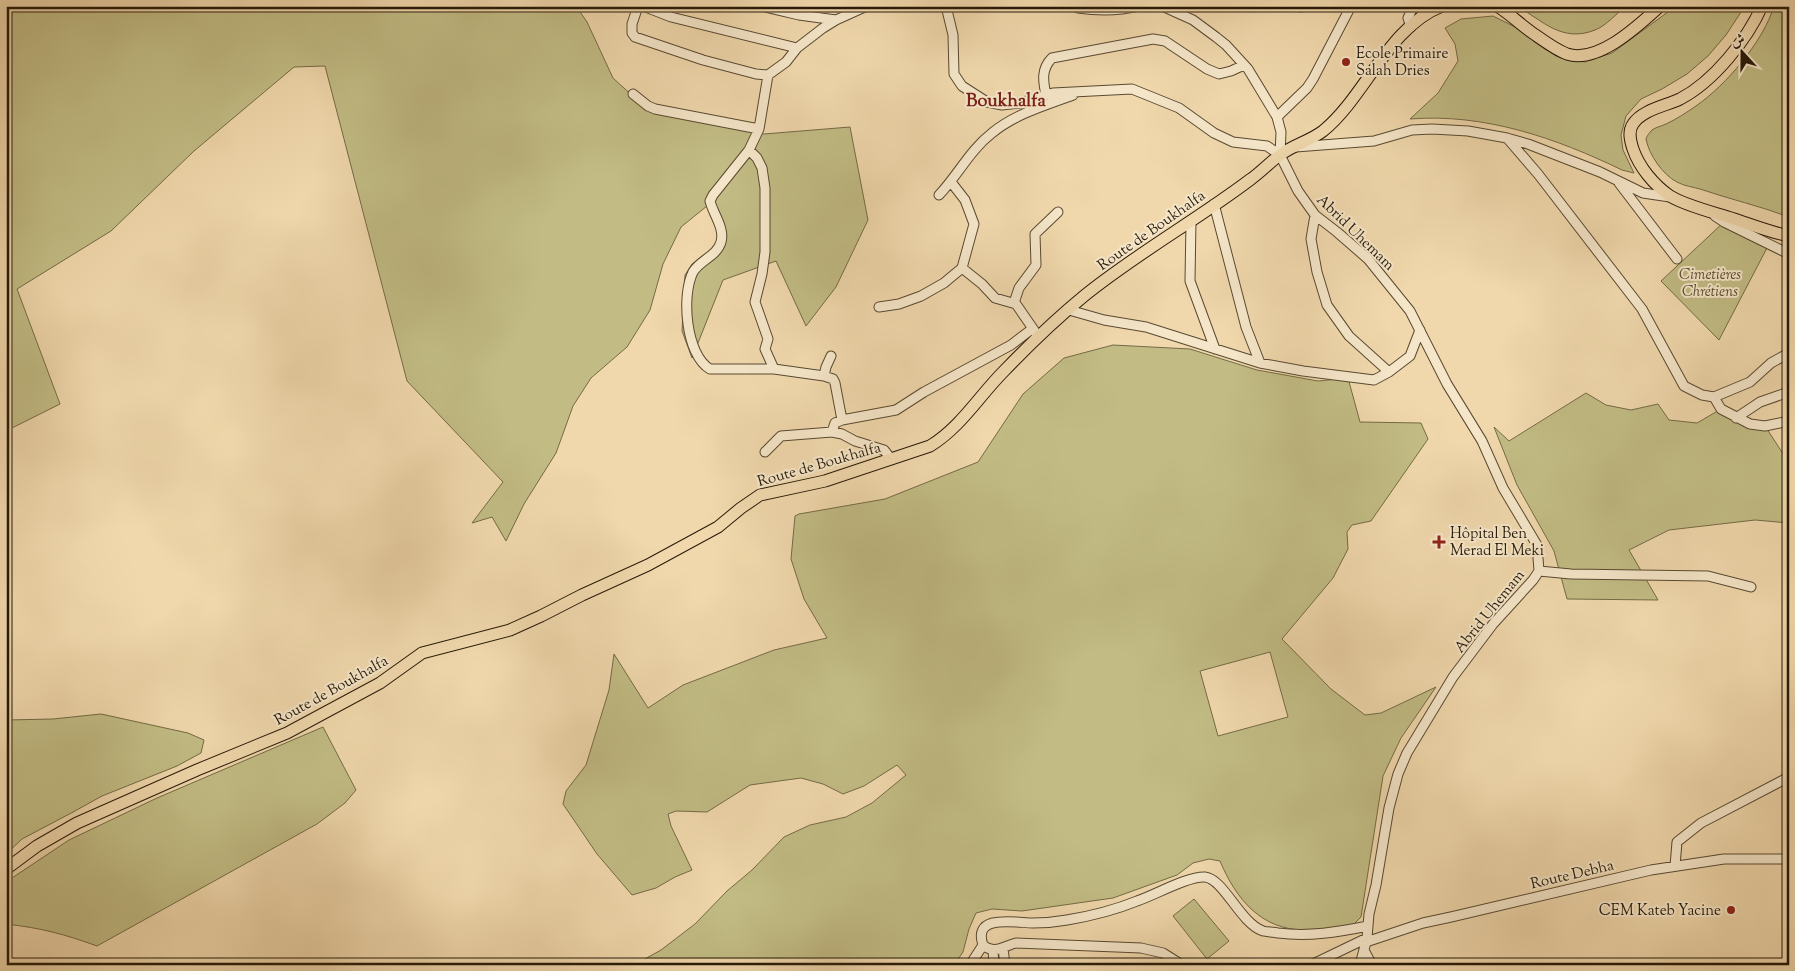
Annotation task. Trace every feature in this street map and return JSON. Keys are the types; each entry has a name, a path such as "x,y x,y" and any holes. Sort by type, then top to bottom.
{"main road":[{"name":"Route de Boukhalfa","path":"6,869 37,846 77,823 287,733 380,683 422,653 510,630 648,565 718,527 760,495 825,481 930,446 948,433 965,416 1036,333 1069,310 1104,280 1251,180 1280,154 1323,131 1411,27 1427,14 1442,6"},
{"path":"1496,6 1513,16 1532,33 1549,44 1566,54 1579,56 1593,54 1606,48 1644,21 1660,6"},
{"path":"1762,6 1744,36 1727,59 1704,82 1680,98 1642,115 1633,123 1629,133 1635,156 1655,183 1671,197 1709,212 1789,236"}],"street":[{"path":"638,6 632,24 632,33 635,37 703,60 756,74 768,75 786,62 797,48 836,20 867,6"},
{"path":"643,6 671,17 797,48"},
{"path":"761,6 799,16 836,20"},
{"path":"946,6 953,35 955,49 953,68 957,81 971,93 987,102 1002,105 1020,103 1053,93 1132,89 1179,108 1214,133 1234,142 1267,146 1280,154 1282,137 1277,116 1244,65 1226,45 1193,20 1162,6"},
{"path":"1078,8 1095,11 1127,9 1139,6"},
{"path":"1277,116 1307,88 1351,6"},
{"path":"1411,27 1408,18 1412,9 1416,6"},
{"path":"1046,95 1044,72 1047,63 1052,58 1153,39 1165,41 1207,69 1218,74 1244,65"},
{"path":"768,75 759,128 749,150 713,195 710,202 721,229 721,241 717,251 697,266 692,274 688,294 688,325 692,346 703,365 710,369 774,370 824,376 833,379 842,420"},
{"path":"939,195 992,132 1025,114 1080,92"},
{"path":"633,94 655,109 759,128"},
{"path":"1291,148 1374,141 1412,130 1432,129 1468,132 1507,138 1547,151 1643,193 1671,197"},
{"path":"1507,138 1538,174 1642,309 1684,386 1702,395 1714,398 1750,382 1771,363 1789,353"},
{"path":"749,150 757,158 762,168 765,188 765,252 755,302 768,339 765,349 774,370"},
{"name":"Abrid Uhemam","path":"1280,154 1298,191 1315,215 1368,260 1410,312 1447,384 1482,441 1506,495 1537,545 1539,571 1493,624 1453,677 1407,753 1398,774 1389,808 1366,943 1360,965"},
{"path":"1617,181 1677,259"},
{"path":"879,307 899,304 921,296 944,283 962,268 974,224 965,200 951,182"},
{"path":"1214,204 1246,326 1260,364"},
{"path":"1014,303 1019,288 1036,265 1035,234 1058,212"},
{"path":"1709,212 1724,222 1789,254"},
{"path":"1315,215 1311,239 1317,272 1327,305 1349,336 1389,372"},
{"path":"1191,221 1190,282 1215,350"},
{"path":"832,432 835,423 842,420 896,410 924,392 1036,333 1016,304 995,298 982,284 962,268"},
{"path":"1069,310 1104,320 1146,327 1260,364 1303,372 1374,380 1389,372 1410,356 1420,330"},
{"path":"824,376 831,356"},
{"path":"1736,418 1760,402 1789,392"},
{"path":"1714,398 1721,409 1750,424 1765,426 1789,421"},
{"path":"765,452 781,436 832,432 884,450 891,459"},
{"path":"1539,571 1571,574 1708,576 1751,587"},
{"path":"1675,866 1677,842 1701,823 1789,777"},
{"name":"Route Debha","path":"1311,965 1423,923 1651,870 1724,859 1789,859"},
{"path":"970,965 983,945 982,934 985,928 992,923 1000,921 1033,923 1066,920 1102,912 1137,901 1192,879 1207,877 1219,884 1249,921 1262,930 1310,934 1333,933 1368,926"},
{"path":"983,945 988,950 1003,948 1016,943 1141,948 1162,952 1182,965"},
{"path":"1366,943 1372,965"},
{"path":"1003,948 1005,965"},
{"path":"993,950 994,965"}],"green space":[{"path":"6,6 576,6 587,22 613,78 647,109 680,118 764,134 850,127 868,220 836,287 806,326 776,261 723,280 692,358 682,331 685,275 692,264 711,250 719,238 707,206 681,227 663,264 650,310 627,347 591,378 573,406 556,453 524,504 506,541 492,517 472,523 503,482 407,381 325,66 294,67 194,151 111,231 17,289 60,404 6,431"},
{"path":"1517,6 1626,6 1599,28 1573,34 1544,24"},
{"path":"1676,6 1745,6 1726,35 1708,56 1687,74 1641,99 1626,116 1621,135 1623,150 1634,173 1622,170 1545,138 1519,130 1465,120 1438,118 1410,119 1438,93 1458,61 1455,44 1445,28 1461,19 1493,16 1515,27 1556,56 1585,62 1612,53"},
{"path":"1774,6 1789,6 1789,217 1677,182 1657,164 1646,139 1652,130 1674,120 1708,97 1731,75 1761,34"},
{"name":"Cimetières Chrétiens","path":"1724,222 1769,244 1719,340 1661,281"},
{"path":"1113,345 1190,349 1257,370 1318,381 1348,378 1360,422 1421,423 1428,439 1371,521 1352,525 1347,532 1348,549 1333,578 1282,639 1331,689 1365,715 1381,713 1436,687 1401,738 1383,776 1361,917 1352,926 1316,930 1289,929 1275,925 1252,910 1242,900 1226,875 1220,861 1209,859 1193,863 1177,875 1113,898 1022,911 992,909 976,913 969,929 963,952 954,965 634,965 661,950 695,924 784,837 810,825 846,817 872,803 906,775 897,765 864,786 843,794 823,784 801,778 750,785 707,812 676,811 668,814 671,826 692,870 656,888 632,895 597,854 563,804 566,791 586,765 609,690 614,654 648,708 683,685 774,650 827,638 804,599 791,559 795,516 885,499 978,462 1023,394 1064,358","holes":["1270,652 1288,717 1218,736 1200,671"]},
{"path":"1586,393 1606,405 1631,410 1658,404 1669,420 1697,423 1721,409 1765,426 1789,463 1789,523 1755,520 1669,530 1629,550 1658,600 1567,599 1554,551 1517,485 1494,427 1509,441"},
{"path":"101,714 188,733 204,740 201,753 177,766 102,796 22,839 6,854 6,720 53,719"},
{"path":"323,727 356,790 345,803 317,824 97,946 52,932 6,924 6,882 69,840 157,798"},
{"path":"1194,899 1229,941 1207,959 1173,916"}],"place":[{"name":"Ecole Primaire Salah Dries","path":"1346,62"},
{"name":"Hôpital Ben Merad El Meki","path":"1439,542"},
{"name":"CEM Kateb Yacine","path":"1731,910"}],"district":[{"name":"Boukhalfa","path":"1006,100"}]}
